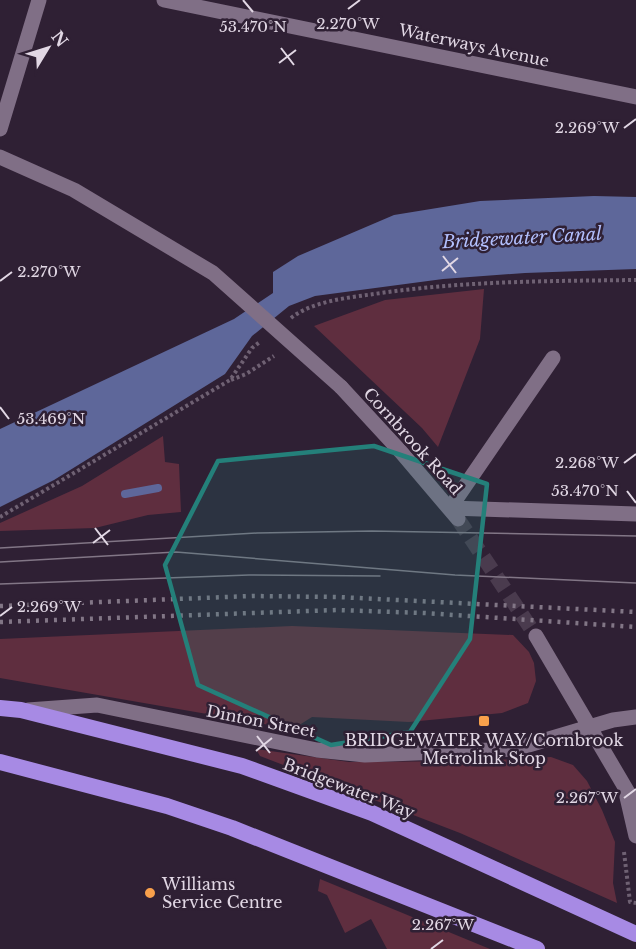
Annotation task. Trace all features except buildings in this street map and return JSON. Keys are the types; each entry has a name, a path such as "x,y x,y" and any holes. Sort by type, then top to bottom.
{"highway":[{"name":"Bridgewater Way","path":"0,708 21,710 242,766 372,813 636,934"},
{"path":"0,762 167,806 232,828 537,949"}],"street":[{"path":"0,129 39,0"},
{"name":"Waterways Avenue","path":"164,0 636,97"},
{"name":"Cornbrook Road","path":"0,157 74,190 213,273 341,387 454,514"},
{"path":"454,514 553,358"},
{"path":"454,514 636,514"},
{"path":"536,636 636,806"},
{"name":"Dinton Street","path":"21,710 97,705 317,750 364,755 515,749 590,727 636,717"},
{"path":"625,788 635,832"}],"path":[{"path":"285,323 301,310 338,300 385,293 494,282 636,280"},
{"path":"230,380 252,348 268,336"},
{"path":"0,518 272,357"},
{"path":"635,832 623,847 630,902 636,903"}],"highlighted area":[{"path":"374,446 487,484 470,639 410,732 331,745 198,685 165,565 218,461"}],"shaded area":[{"path":"484,289 480,339 438,447 422,428 314,326 385,300"},
{"path":"163,436 165,462 179,464 181,512 148,515 95,528 0,531 0,523 82,486"},
{"path":"292,626 513,635 529,652 534,663 536,681 528,703 502,713 409,722 312,717 293,729 0,678 0,639"},
{"path":"256,749 349,762 479,761 551,757 573,765 587,781 615,842 613,883 617,903 460,833 260,756"},
{"path":"320,879 490,949 387,949 371,919 345,933 327,895 318,891"}],"water":[{"name":"Bridgewater Canal","path":"594,196 636,197 636,269 443,279 315,296 289,306 252,336 225,374 54,480 0,507 0,429 234,319 273,293 273,272 298,256 394,215 480,201"}],"waterway":[{"path":"125,494 158,488"}],"tunnel":[{"path":"458,519 536,636"}],"tram line":[{"path":"0,548 257,533 372,531 636,536"},
{"path":"0,562 176,552 455,575 636,583"},
{"path":"0,584 249,575 380,576"}],"railway":[{"path":"0,606 252,596 338,597 636,612"},
{"path":"0,622 337,610 424,613 636,627"}],"place":[{"name":"BRIDGEWATER WAY/Cornbrook Metrolink Stop","path":"484,721"},
{"name":"Williams Service Centre","path":"150,893"}]}
